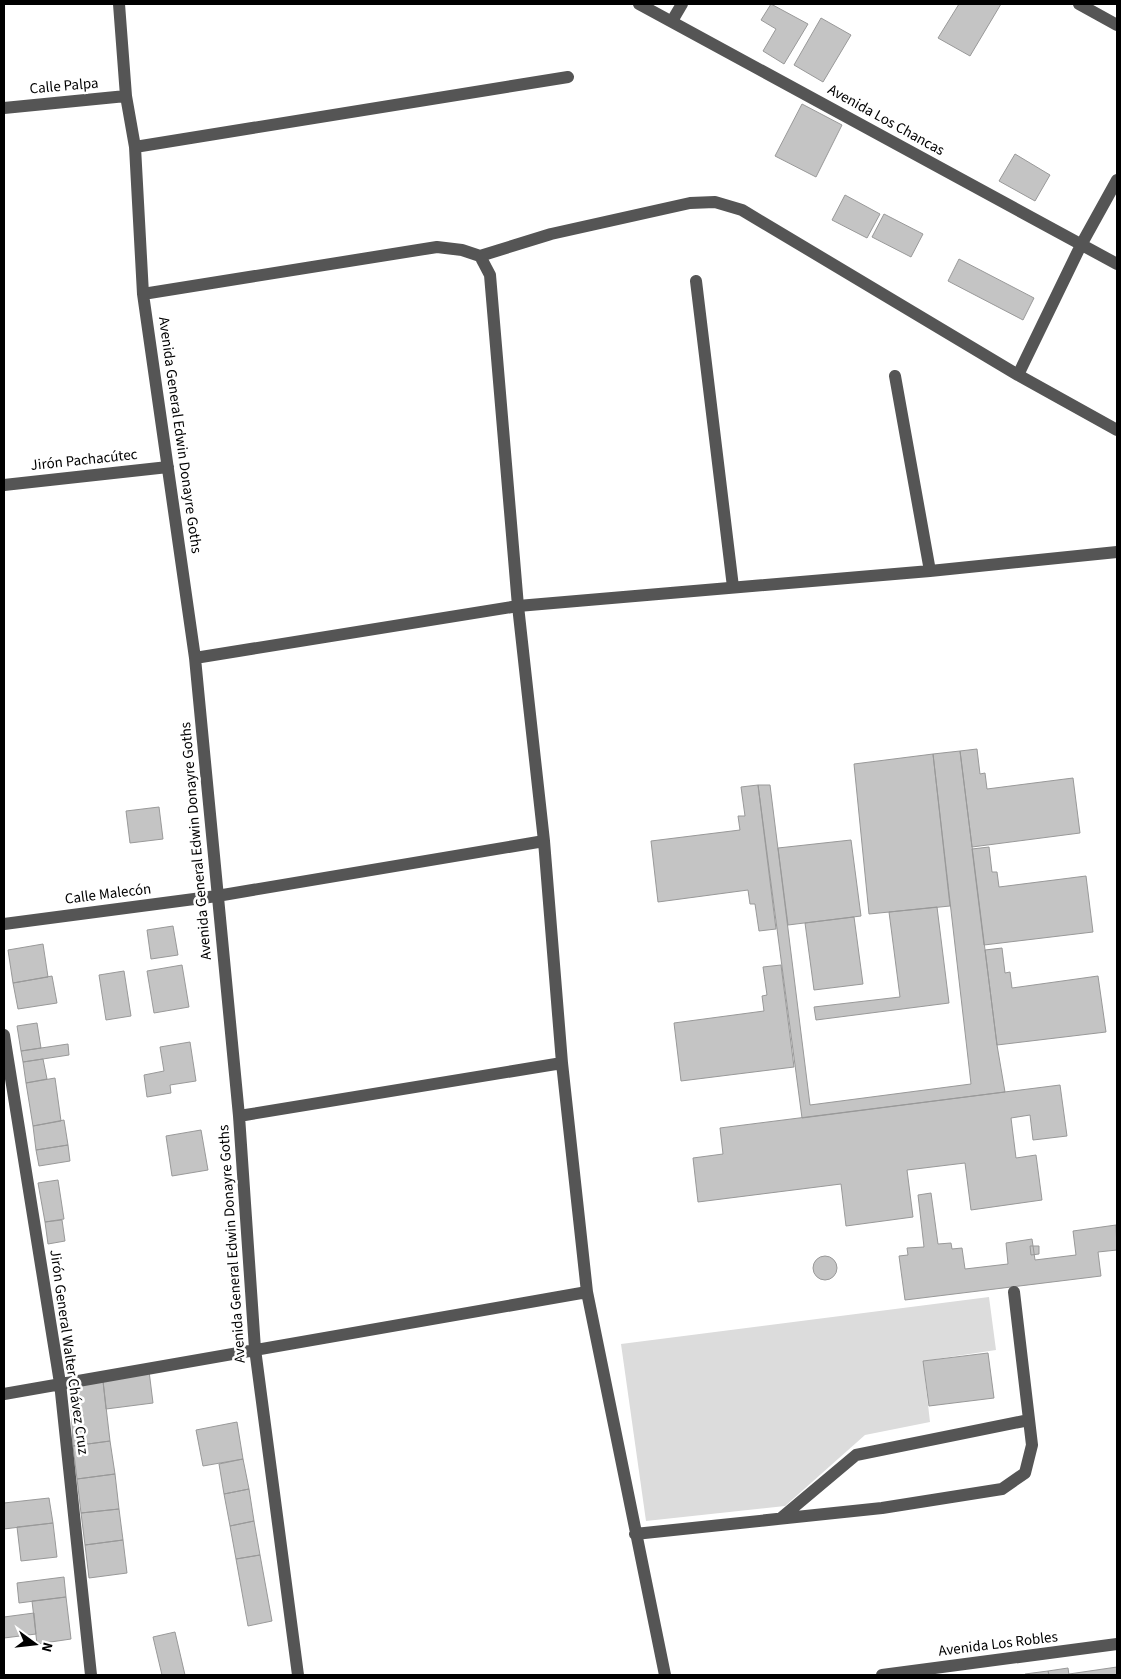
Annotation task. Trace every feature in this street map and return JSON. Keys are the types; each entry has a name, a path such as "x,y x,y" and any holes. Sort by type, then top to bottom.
{"street":[{"name":"Avenida General Edwin Donayre Goths","path":"119,4 126,96 134,147 143,294 195,658 239,1116 254,1349 298,1675"},
{"name":"Avenida Los Chancas","path":"640,4 1117,264"},
{"path":"672,22 682,4"},
{"path":"1079,4 1117,25"},
{"path":"134,147 568,77"},
{"name":"Calle Palpa","path":"4,108 126,96"},
{"path":"1018,375 1081,245 1117,180"},
{"path":"143,294 437,248 462,250 480,256 551,234 690,203 715,202 742,210 1018,375 1117,430"},
{"path":"480,256 490,275 518,606 544,841 562,1063 587,1292 664,1675"},
{"path":"696,281 733,587"},
{"path":"895,376 930,571"},
{"name":"Jirón Pachacútec","path":"4,485 168,467"},
{"path":"195,658 518,606 930,571 1117,552"},
{"name":"Calle Malecón","path":"4,924 217,896 544,841"},
{"name":"Jirón General Walter Chávez Cruz","path":"4,1035 60,1383 92,1675"},
{"path":"239,1116 562,1063"},
{"path":"4,1394 587,1292"},
{"path":"635,1534 882,1508 1002,1489 1025,1473 1032,1445 1014,1292"},
{"path":"781,1518 856,1455 1029,1420"},
{"name":"Avenida Los Robles","path":"882,1675 1117,1644"}],"shaded area":[{"path":"989,1297 996,1350 923,1361 930,1422 865,1435 785,1506 646,1521 621,1344"}],"building":[{"path":"771,4 808,24 784,64 763,51 776,29 761,20"},
{"path":"959,4 1001,4 970,56 938,38"},
{"path":"821,18 851,35 823,82 794,65"},
{"path":"802,104 842,125 816,177 775,156"},
{"path":"1015,154 1050,175 1035,201 999,181"},
{"path":"845,195 880,214 867,238 832,220"},
{"path":"884,214 923,234 911,257 872,237"},
{"path":"959,259 1034,298 1023,320 948,281"},
{"path":"977,749 980,774 985,773 987,789 1073,778 1080,833 972,847 960,751"},
{"path":"960,751 997,1045 1005,1092 802,1118 758,785 770,785 810,1105 971,1084 933,754"},
{"path":"933,754 950,906 869,914 854,764"},
{"path":"758,785 776,929 759,931 755,904 750,904 748,890 658,902 651,841 740,830 738,816 745,816 741,787"},
{"path":"159,807 163,839 130,843 126,811"},
{"path":"851,840 861,916 788,925 778,848"},
{"path":"989,847 992,872 997,872 999,887 1086,876 1093,932 984,945 972,849"},
{"path":"937,907 949,1003 816,1020 814,1007 900,997 889,912"},
{"path":"854,917 863,984 814,990 805,923"},
{"path":"173,926 178,955 151,959 147,930"},
{"path":"43,944 48,977 13,983 8,950"},
{"path":"1002,948 1005,973 1010,972 1012,988 1098,976 1106,1032 997,1045 985,950"},
{"path":"182,965 189,1007 154,1013 147,971"},
{"path":"781,965 794,1067 681,1081 674,1023 764,1011 762,996 767,995 763,967"},
{"path":"124,971 131,1016 106,1020 99,975"},
{"path":"52,976 57,1003 18,1009 13,983"},
{"path":"37,1023 41,1048 21,1051 17,1026"},
{"path":"190,1042 196,1081 170,1085 171,1093 147,1097 144,1075 164,1071 160,1047"},
{"path":"68,1044 69,1055 23,1062 21,1051"},
{"path":"43,1059 47,1079 26,1083 23,1062"},
{"path":"55,1078 61,1121 33,1126 26,1083"},
{"path":"1060,1085 1067,1136 1033,1140 1030,1115 1011,1118 1016,1158 1036,1155 1042,1200 971,1210 965,1163 907,1170 913,1217 846,1226 841,1184 698,1202 693,1158 723,1154 720,1128"},
{"path":"64,1120 68,1145 36,1150 33,1126"},
{"path":"201,1130 208,1170 172,1176 166,1136"},
{"path":"68,1145 70,1161 39,1166 36,1150"},
{"path":"58,1180 64,1219 45,1222 38,1183"},
{"path":"931,1193 938,1244 951,1243 952,1249 962,1248 965,1269 1008,1264 1006,1243 1032,1239 1035,1260 1076,1255 1073,1231 1116,1225 1117,1250 1098,1252 1101,1276 905,1300 899,1256 908,1255 907,1248 924,1247 918,1195"},
{"path":"62,1220 65,1241 48,1244 45,1222"},
{"path":"1030,1246 1039,1246 1039,1254 1031,1255"},
{"path":"825,1256 834,1259 837,1268 834,1277 825,1280 816,1277 813,1268 816,1259"},
{"path":"988,1353 994,1398 929,1406 923,1361"},
{"path":"149,1371 153,1403 106,1409 103,1381"},
{"path":"103,1381 110,1441 73,1446 70,1385"},
{"path":"237,1422 243,1459 203,1466 196,1430"},
{"path":"110,1441 115,1474 77,1479 73,1446"},
{"path":"243,1459 249,1489 224,1494 219,1464"},
{"path":"115,1474 119,1509 81,1513 77,1479"},
{"path":"249,1489 254,1521 230,1526 224,1494"},
{"path":"49,1498 53,1523 4,1529 4,1503"},
{"path":"119,1509 123,1540 85,1545 81,1513"},
{"path":"254,1521 260,1555 236,1559 230,1526"},
{"path":"53,1523 57,1557 21,1561 17,1527"},
{"path":"123,1540 127,1573 89,1578 85,1545"},
{"path":"260,1555 272,1621 248,1626 236,1559"},
{"path":"64,1577 66,1597 19,1603 17,1583"},
{"path":"66,1597 71,1639 37,1644 32,1601"},
{"path":"34,1613 36,1634 4,1638 4,1617"},
{"path":"175,1632 185,1675 162,1675 153,1637"},
{"path":"1117,1667 1117,1675 1069,1675 1069,1674"},
{"path":"1068,1668 1069,1675 1049,1675 1048,1671"},
{"path":"1048,1671 1049,1675 1025,1675 1025,1674"}]}
